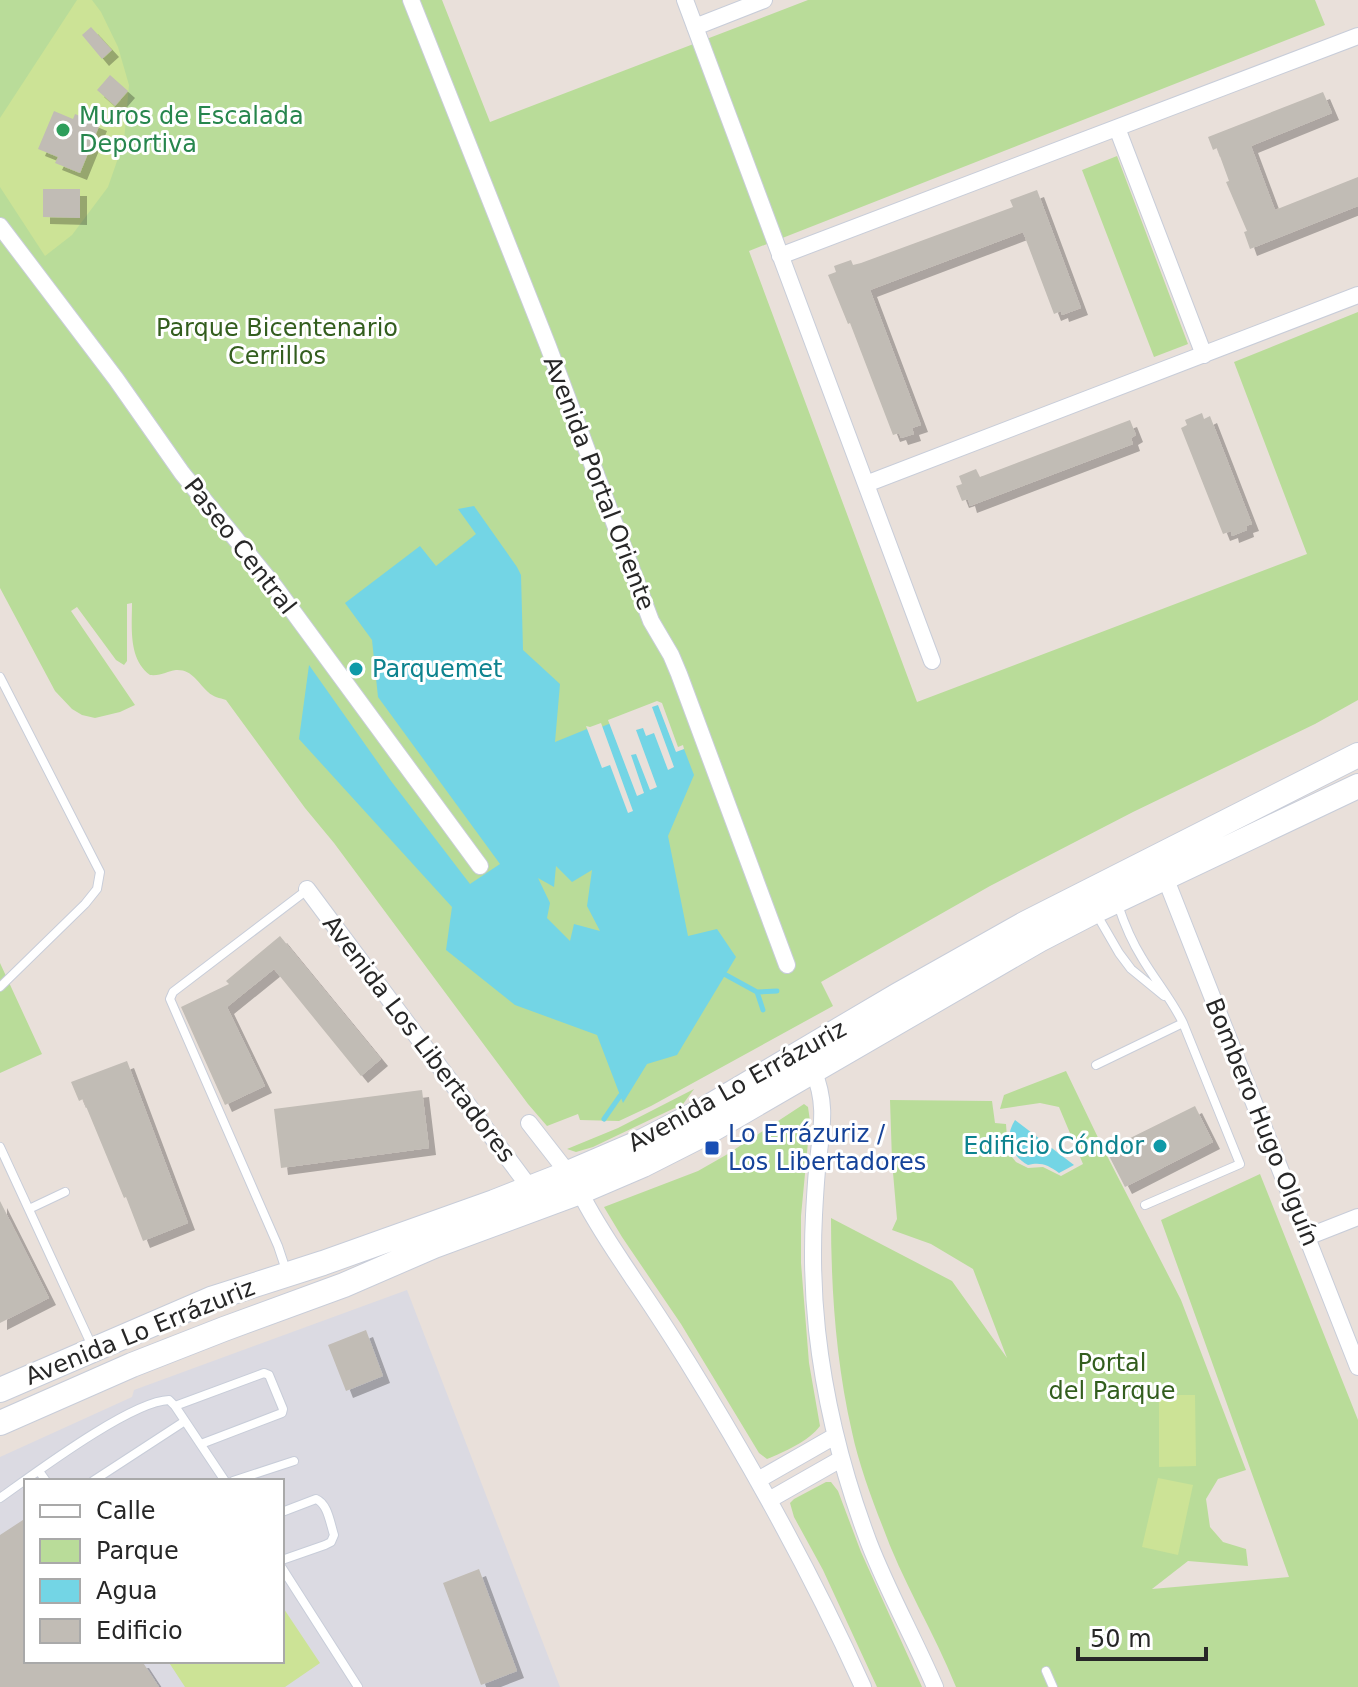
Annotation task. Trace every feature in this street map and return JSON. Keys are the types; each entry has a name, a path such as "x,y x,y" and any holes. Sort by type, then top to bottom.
{"main road":[{"name":"Avenida Lo Errázuriz","path":"0,1423 178,1346 344,1285 574,1183 1026,923 1358,755"},
{"name":"Avenida Lo Errázuriz","path":"0,1390 211,1299 530,1188 574,1183 643,1165 696,1138 999,962 1105,906 1358,786"}],"street":[{"name":"Avenida Portal Oriente","path":"411,0 548,346 651,621 679,674 787,965"},
{"path":"685,0 932,661"},
{"path":"695,27 764,0"},
{"path":"780,256 1358,36"},
{"path":"1117,128 1204,355"},
{"name":"Paseo Central","path":"0,226 116,379 182,473 275,587 480,866"},
{"path":"866,484 1358,295"},
{"name":"Bombero Hugo Olguín","path":"1165,877 1358,1367"},
{"name":"Avenida Los Libertadores","path":"307,889 530,1188"},
{"path":"813,1070 822,1102 823,1123 814,1217 815,1292 822,1364 835,1436 870,1544 935,1687"},
{"name":"Avenida Los Libertadores","path":"529,1123 574,1183 599,1228 667,1330 758,1480 819,1593 863,1687"},
{"path":"1307,1237 1358,1217"},
{"path":"758,1480 835,1436"},
{"path":"769,1500 841,1459"}],"lane":[{"path":"0,677 100,872 97,889 85,904 0,987"},
{"path":"287,1274 278,1246 170,999 173,992 307,889"},
{"path":"1105,906 1119,953 1131,969 1168,998"},
{"path":"1105,906 1177,1009 1240,1164 1145,1205"},
{"path":"1096,1065 1183,1023"},
{"path":"0,1147 93,1349"},
{"path":"29,1209 65,1192"},
{"path":"175,1406 264,1373 269,1375 282,1413 201,1444"},
{"path":"27,1479 116,1421 158,1401 169,1400 224,1479"},
{"path":"96,1479 185,1421"},
{"path":"239,1479 294,1461"},
{"path":"39,1471 45,1479"},
{"path":"0,1498 24,1481"},
{"path":"284,1511 316,1499 324,1505 334,1535 325,1545 284,1559"},
{"path":"284,1571 358,1687"},
{"path":"1046,1671 1053,1687"}],"shaded area":[{"path":"407,1290 560,1687 0,1687 0,1457 132,1397 134,1390"}],"green space":[{"name":"Parque Bicentenario Cerrillos","path":"0,0 442,0 490,122 808,0 1315,0 1325,25 749,251 917,702 1307,554 1234,362 1358,312 1358,700 990,886 821,982 833,1006 651,1106 619,1121 580,1120 578,1114 547,1126 226,700 210,694 194,677 182,670 150,675 143,668 133,642 132,603 127,604 127,661 124,665 116,660 77,607 71,611 135,705 95,718 72,709 55,691 0,588"},
{"name":"Muros de Escalada Deportiva","path":"77,0 92,0 118,47 129,85 124,141 108,187 72,235 45,256 0,187 0,118"},
{"path":"1117,156 1188,344 1154,357 1082,170"},
{"path":"0,963 42,1054 0,1073"},
{"name":"Portal del Parque","path":"1066,1071 1181,1300 1246,1470 1218,1479 1206,1499 1210,1527 1223,1542 1246,1549 1248,1566 1188,1561 1152,1589 1289,1577 1161,1220 1260,1174 1358,1420 1358,1687 956,1687 908,1586 869,1491 847,1406 836,1326 831,1218 952,1281 1007,1358 973,1269 931,1244 892,1230 897,1219 890,1100 992,1101 995,1123 1006,1124 1008,1152 1016,1162 1028,1168 1043,1167 1061,1176 1083,1164 1059,1107 1040,1103 1000,1109 1004,1095"},
{"path":"694,1089 683,1104 593,1147 576,1152 567,1149 618,1128"},
{"path":"804,1104 808,1107 810,1121 801,1216 801,1263 809,1363 820,1426 803,1441 767,1459 759,1453 681,1324 604,1207 698,1171"},
{"path":"1159,1395 1195,1395 1196,1466 1159,1467"},
{"path":"1158,1478 1193,1485 1178,1555 1142,1547"},
{"path":"831,1482 838,1491 861,1552 922,1687 877,1687 823,1570 794,1517 790,1503"},
{"path":"284,1609 320,1663 285,1687 185,1687 169,1663 284,1663"}],"water":[{"path":"474,506 521,575 523,650 560,684 555,742 658,704 676,751 684,749 694,775 668,836 688,936 717,929 736,957 677,1055 647,1064 623,1103 597,1035 515,1005 446,950 452,907 299,739 309,665 391,781 470,884 500,864 378,697 372,640 345,603 420,546 436,566 476,534 458,509","holes":["556,866 572,882 592,870 587,906 600,931 574,924 570,941 547,918 550,903 538,878 554,887"]},
{"path":"1015,1120 1074,1165 1059,1173 1044,1165 1028,1165 1022,1161 1009,1140"}],"pier":[{"path":"657,701 662,703 678,747 683,745 684,749 676,752 658,705 652,707 674,767 668,770 654,733 646,736 643,728 636,730 657,787 650,790 636,754 631,755 644,793 637,796 608,720"},
{"path":"601,723 633,811 628,813 610,765 602,768 586,726"}],"building":[{"path":"91,27 112,50 102,59 82,35"},
{"path":"110,75 128,91 115,106 97,90"},
{"path":"1323,92 1332,113 1251,146 1275,210 1358,177 1358,206 1250,249 1244,232 1247,231 1226,182 1229,181 1217,148 1213,150 1208,137"},
{"path":"54,111 73,119 75,114 100,124 80,173 55,163 58,157 38,149"},
{"path":"43,189 80,189 80,218 43,217"},
{"path":"1037,190 1081,308 1062,315 1061,311 1054,314 1023,232 870,290 921,425 912,428 914,434 901,438 899,433 893,435 828,275 836,272 834,266 851,260 853,265 861,263 1013,207 1010,200"},
{"path":"1202,413 1204,419 1210,416 1252,524 1246,526 1247,530 1232,536 1231,531 1223,534 1181,428 1187,425 1185,420"},
{"path":"1130,420 1136,435 1131,438 1133,444 970,506 968,499 962,501 956,486 962,484 959,476 976,469 980,477"},
{"path":"280,936 381,1059 361,1076 274,969 227,1007 265,1086 225,1105 181,1007 229,984 226,981"},
{"path":"127,1061 188,1223 143,1241 83,1099 79,1101 71,1082"},
{"path":"422,1090 429,1148 281,1168 274,1109"},
{"name":"Edificio Cóndor","path":"1195,1106 1213,1142 1125,1187 1106,1150"},
{"path":"0,1201 49,1298 0,1323"},
{"path":"366,1330 383,1376 346,1391 328,1345"},
{"path":"24,1519 24,1663 143,1663 159,1687 0,1687 0,1535"},
{"path":"479,1569 517,1671 481,1685 443,1583"}],"waterway":[{"path":"726,975 757,992 777,991"},
{"path":"757,992 763,1010"},
{"path":"604,1119 620,1096"}],"place":[{"name":"Muros de Escalada Deportiva","path":"63,130"},
{"name":"Parquemet","path":"356,669"},
{"name":"Edificio Cóndor","path":"1160,1146"},
{"name":"Lo Errázuriz / Los Libertadores","path":"712,1148"}]}
